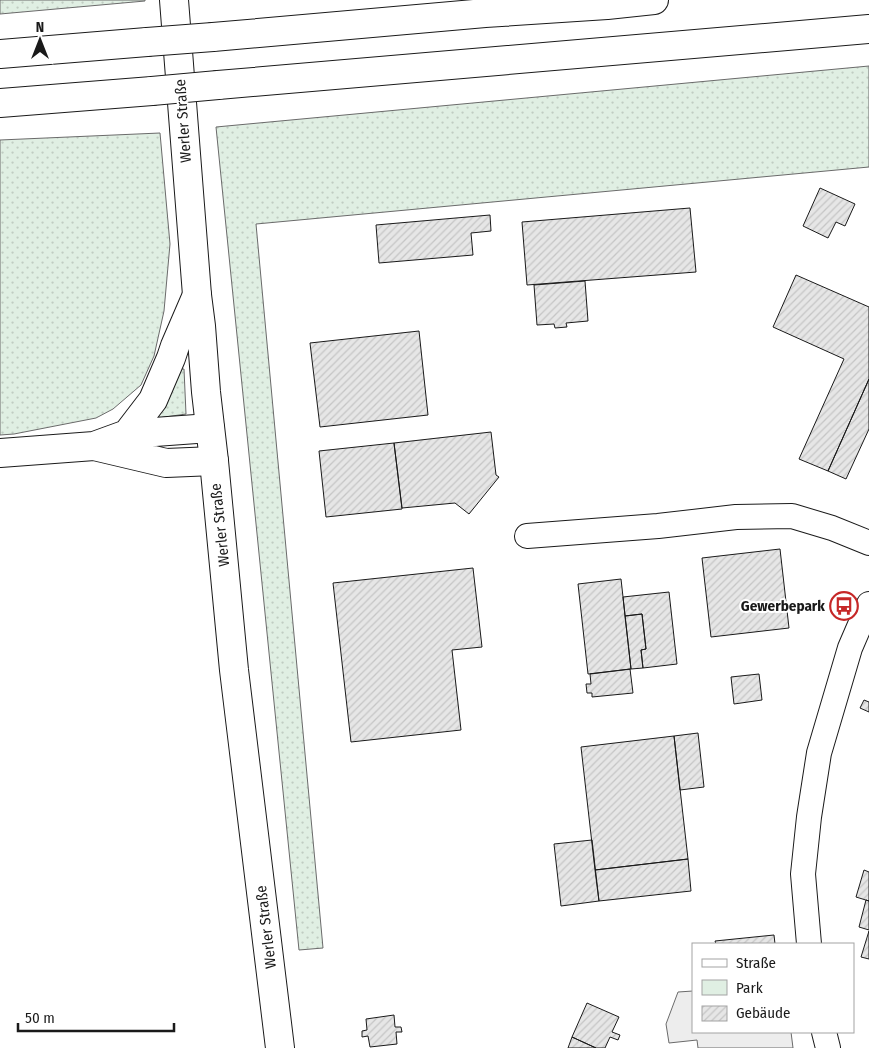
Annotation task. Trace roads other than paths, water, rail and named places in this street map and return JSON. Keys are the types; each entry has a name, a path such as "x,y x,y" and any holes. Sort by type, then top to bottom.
{"main road":[{"name":"Werler Straße","path":"174,0 197,295 234,670 280,1048"},
{"path":"0,54 654,0"},
{"path":"0,103 869,30"},
{"path":"127,434 153,400 197,295"},
{"path":"0,453 94,446 127,434 210,428"},
{"path":"94,446 166,463 214,461"}],"street":[{"path":"527,536 658,526 736,516 792,516 832,528 869,543"},
{"path":"810,943 803,874 809,817 819,753 850,648 869,604"},
{"path":"824,1033 828,1048"}],"place":[{"name":"Gewerbepark","path":"844,606"}]}
